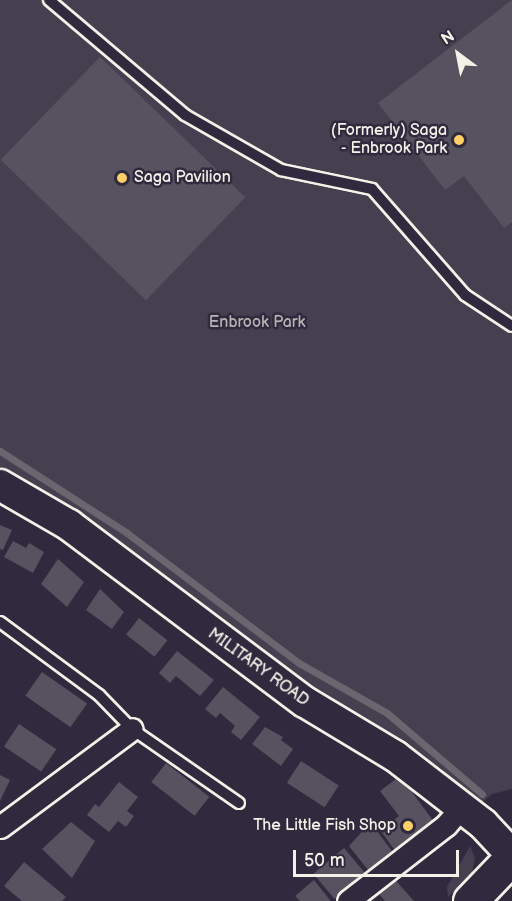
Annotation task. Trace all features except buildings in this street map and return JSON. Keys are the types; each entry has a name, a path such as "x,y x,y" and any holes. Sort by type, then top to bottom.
{"highway":[{"path":"470,901 512,856"}],"main road":[{"name":"MILITARY ROAD","path":"0,485 69,525 305,702 395,756 483,824 512,856"}],"street":[{"path":"0,827 132,729"},
{"path":"348,901 446,825 461,808"}],"lane":[{"path":"49,0 185,115 281,170 372,189 465,295 512,326"},
{"path":"0,622 99,695 132,729 239,803"}],"green space":[{"name":"Enbrook Park","path":"0,0 512,0 512,789 492,794 479,805 451,784 443,770 390,734 311,693 0,471"},
{"path":"470,846 475,858 472,873 448,897 447,887"}],"waterway":[{"path":"0,451 127,533 299,663 387,713 482,794"}],"place":[{"name":"(Formerly) Saga - Enbrook Park","path":"459,140"},
{"name":"Saga Pavilion","path":"122,178"},
{"name":"The Little Fish Shop","path":"408,826"}]}
